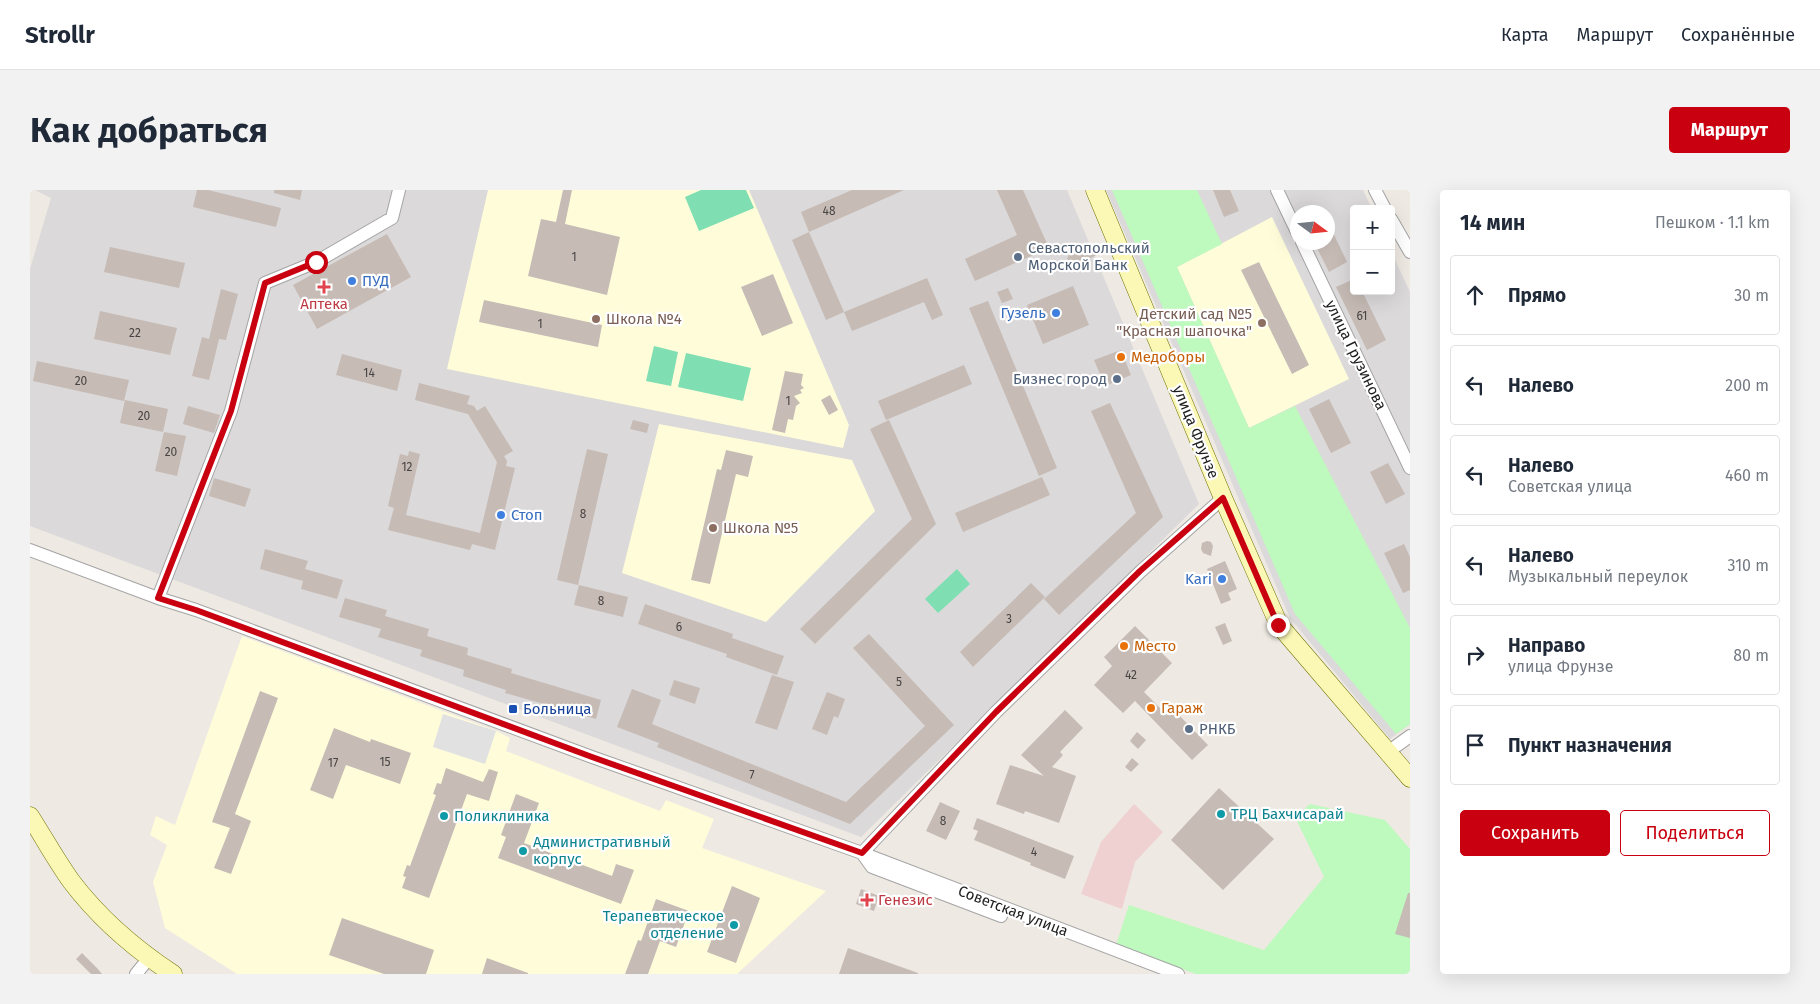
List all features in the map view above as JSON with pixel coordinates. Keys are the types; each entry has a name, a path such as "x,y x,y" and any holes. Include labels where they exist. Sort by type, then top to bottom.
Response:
{"main road":[{"name":"улица Фрунзе","path":"1095,190 1278,625 1410,778"},
{"path":"30,816 72,882 113,928 149,958 173,974"}],"street":[{"path":"158,598 231,411 265,283 316,262 392,218 399,190"},
{"path":"1276,190 1290,218"},
{"path":"1374,190 1383,205"},
{"path":"1395,226 1410,252"},
{"name":"улица Грузинова","path":"1306,250 1410,468"},
{"path":"1155,974 872,867 862,853 996,712 1140,571 1223,498"},
{"name":"Советская улица","path":"30,550 601,760 862,853 1178,974"},
{"path":"1388,752 1410,736"},
{"path":"136,974 149,958"}],"shaded area":[{"path":"35,190 1067,190 1199,504 861,837 30,526 30,269 51,198"},
{"name":"Школа №4","path":"488,190 749,190 849,425 843,448 447,369"},
{"path":"1106,190 1363,190 1370,205 1350,205 1350,295 1395,295 1395,260 1410,292 1410,724 1390,739 1290,618"},
{"name":"Детский сад №5 \"Красная шапочка\"","path":"1272,217 1349,379 1249,428 1177,267"},
{"path":"659,424 852,460 875,511 766,622 622,573"},
{"path":"242,636 496,731 510,738 506,751 660,811 666,800 714,819 702,848 826,891 737,974 237,974 165,928 153,882 167,845 150,835 156,816 175,825"},
{"path":"443,714 496,731 485,764 433,747"},
{"path":"1134,804 1163,832 1135,862 1122,909 1081,894 1101,842"}],"green space":[{"path":"701,190 746,190 754,208 699,231 685,197"},
{"path":"1112,190 1197,190 1222,244 1177,267 1249,428 1295,406 1410,628 1410,724 1396,734 1295,614"},
{"path":"654,346 678,352 671,386 646,381"},
{"path":"686,353 751,368 743,401 678,387"},
{"path":"957,569 970,584 938,613 925,599"},
{"path":"1310,804 1385,820 1410,849 1410,974 1196,974 1116,945 1129,905 1264,950 1324,877 1295,817"}],"building":[{"path":"197,190 208,190 281,208 276,227 193,207"},
{"path":"274,190 302,190 300,200 274,193"},
{"path":"563,190 572,190 565,224 620,237 607,295 528,276 541,219 556,222"},
{"path":"852,190 904,190 809,232 801,212"},
{"path":"997,190 1023,190 1049,248 975,281 965,259 1017,235"},
{"path":"1213,190 1230,190 1239,211 1224,217"},
{"path":"809,232 844,312 826,320 792,240"},
{"name":"ПУД","path":"387,234 411,277 317,329 293,285"},
{"path":"1335,237 1347,262 1329,272 1318,250 1335,250"},
{"path":"1095,244 1099,254 1075,265 1069,263 1067,259 1070,253"},
{"path":"110,247 185,263 179,288 104,272"},
{"name":"Детский сад №5 \"Красная шапочка\"","path":"1259,262 1309,365 1292,374 1241,270"},
{"path":"773,274 793,323 762,336 741,287"},
{"path":"927,278 943,315 932,320 924,302 852,331 844,312"},
{"path":"1350,281 1350,295 1364,295 1386,340 1367,350 1336,287"},
{"path":"1073,286 1089,325 1043,344 1027,305"},
{"path":"1008,288 1013,299 1002,303 997,292"},
{"path":"221,289 238,294 226,340 219,339 209,380 192,376 202,337 209,339"},
{"path":"484,300 602,325 598,347 479,322"},
{"path":"988,301 1057,468 1039,476 969,308"},
{"path":"100,311 177,328 170,355 94,339"},
{"path":"1121,350 1131,375 1105,386 1094,360"},
{"path":"342,354 402,370 397,391 336,375"},
{"path":"37,361 129,380 124,401 33,381"},
{"path":"964,365 972,384 886,420 878,401"},
{"path":"785,371 803,374 801,385 804,388 800,390 802,393 794,396 800,403 796,406 793,420 788,419 785,433 772,430"},
{"path":"419,383 470,396 467,404 474,406 477,411 485,406 513,451 504,456 507,461 506,466 515,468 495,550 472,544 470,550 388,530 394,508 388,506 400,454 408,456 409,451 420,454 406,515 480,533 497,462 468,414 415,400"},
{"path":"830,395 838,410 829,415 821,400"},
{"path":"1329,399 1351,443 1331,453 1309,409"},
{"path":"125,400 168,409 163,432 120,423"},
{"path":"1110,403 1163,517 1059,615 1044,599 1136,513 1091,411"},
{"path":"188,406 220,415 214,433 183,424"},
{"path":"633,420 649,424 647,433 630,429"},
{"path":"889,420 936,524 815,644 800,629 912,519 870,429"},
{"path":"164,432 186,436 177,476 155,471"},
{"path":"587,449 608,454 578,585 557,580"},
{"name":"Школа №5","path":"726,450 753,456 748,477 736,474 710,584 691,580 717,469 721,470"},
{"path":"1388,463 1405,494 1386,504 1370,472"},
{"path":"1042,477 1050,495 963,532 955,513"},
{"path":"214,478 251,489 245,507 209,496"},
{"path":"1211,542 1213,546 1211,556 1203,553 1201,549 1202,543"},
{"path":"1404,544 1410,557 1410,590 1403,593 1384,553"},
{"path":"265,549 308,561 305,569 343,580 337,599 301,589 303,581 260,569"},
{"name":"Kari","path":"1225,561 1237,589 1228,593 1231,600 1221,604 1207,569"},
{"path":"1031,583 1045,597 973,667 960,652"},
{"path":"579,585 628,597 623,617 574,605"},
{"path":"345,598 387,610 385,616 429,629 427,636 468,648 467,655 512,669 511,673 601,700 596,719 505,693 506,690 463,676 464,670 420,656 422,650 378,637 381,629 339,617"},
{"path":"645,604 733,634 732,638 784,656 777,675 726,657 727,654 638,624"},
{"path":"1225,623 1232,641 1223,645 1215,627"},
{"path":"1135,626 1172,663 1144,692 1167,715 1173,709 1208,745 1192,760 1135,701 1123,713 1094,685 1112,666 1104,657"},
{"path":"869,634 954,725 850,824 657,747 659,743 617,727 632,689 661,700 652,724 846,802 925,726 853,648"},
{"path":"772,675 794,682 777,730 755,723"},
{"path":"674,680 700,688 695,704 669,695"},
{"path":"260,691 278,698 235,814 251,821 231,874 214,868 230,828 212,822"},
{"path":"827,692 845,699 838,718 834,716 827,735 812,729"},
{"path":"1065,710 1083,728 1060,752 1063,755 1052,767 1076,776 1059,823 1025,811 1024,814 996,804 1010,765 1044,776 1021,755"},
{"path":"334,728 370,742 371,739 411,753 400,784 346,765 333,799 310,790"},
{"path":"1137,732 1146,740 1138,749 1130,741"},
{"path":"1132,758 1139,764 1131,772 1125,767"},
{"name":"Поликлиника","path":"446,768 483,782 489,769 498,772 489,801 467,794 429,898 402,888 406,877 403,876 407,865 410,866 436,795 433,794 437,783 441,784"},
{"name":"ТРЦ Бахчисарай","path":"1219,788 1274,839 1223,890 1171,840"},
{"name":"Административный корпус","path":"516,794 539,803 524,843 612,876 616,864 634,870 621,904 498,858 506,837 501,835"},
{"path":"940,802 960,811 946,840 926,831"},
{"path":"977,818 1074,856 1065,879 974,840 978,831 973,829"},
{"name":"Терапевтическое отделение","path":"732,886 760,898 736,963 707,952"},
{"name":"Генезис","path":"861,889 879,896 874,911 856,904"},
{"path":"1408,893 1410,893 1410,938 1395,934"},
{"path":"656,899 689,911 676,947 660,941 648,974 625,974 638,940 641,941"},
{"path":"342,918 434,950 426,974 384,974 329,955"},
{"path":"848,948 918,973 918,974 839,974"},
{"path":"82,953 102,974 91,974 76,959"},
{"path":"487,958 528,973 528,974 482,974"}],"place":[{"name":"Севастопольский Морской Банк","path":"1018,257"},
{"name":"ПУД","path":"352,281"},
{"name":"Аптека","path":"324,287"},
{"name":"Гузель","path":"1056,313"},
{"name":"Школа №4","path":"596,319"},
{"name":"Детский сад №5 \"Красная шапочка\"","path":"1262,323"},
{"name":"Медоборы","path":"1121,357"},
{"name":"Бизнес город","path":"1117,379"},
{"name":"Стоп","path":"501,515"},
{"name":"Школа №5","path":"713,528"},
{"name":"Kari","path":"1222,579"},
{"name":"Место","path":"1124,646"},
{"name":"Гараж","path":"1151,708"},
{"name":"Больница","path":"513,709"},
{"name":"РНКБ","path":"1189,729"},
{"name":"ТРЦ Бахчисарай","path":"1221,814"},
{"name":"Поликлиника","path":"444,816"},
{"name":"Административный корпус","path":"523,851"},
{"name":"Генезис","path":"867,900"},
{"name":"Терапевтическое отделение","path":"734,925"}],"route":[{"path":"316,262 265,283 231,411 158,598 196,610 592,757 849,850 862,853 996,712 1140,571 1223,498 1278,625"}]}
